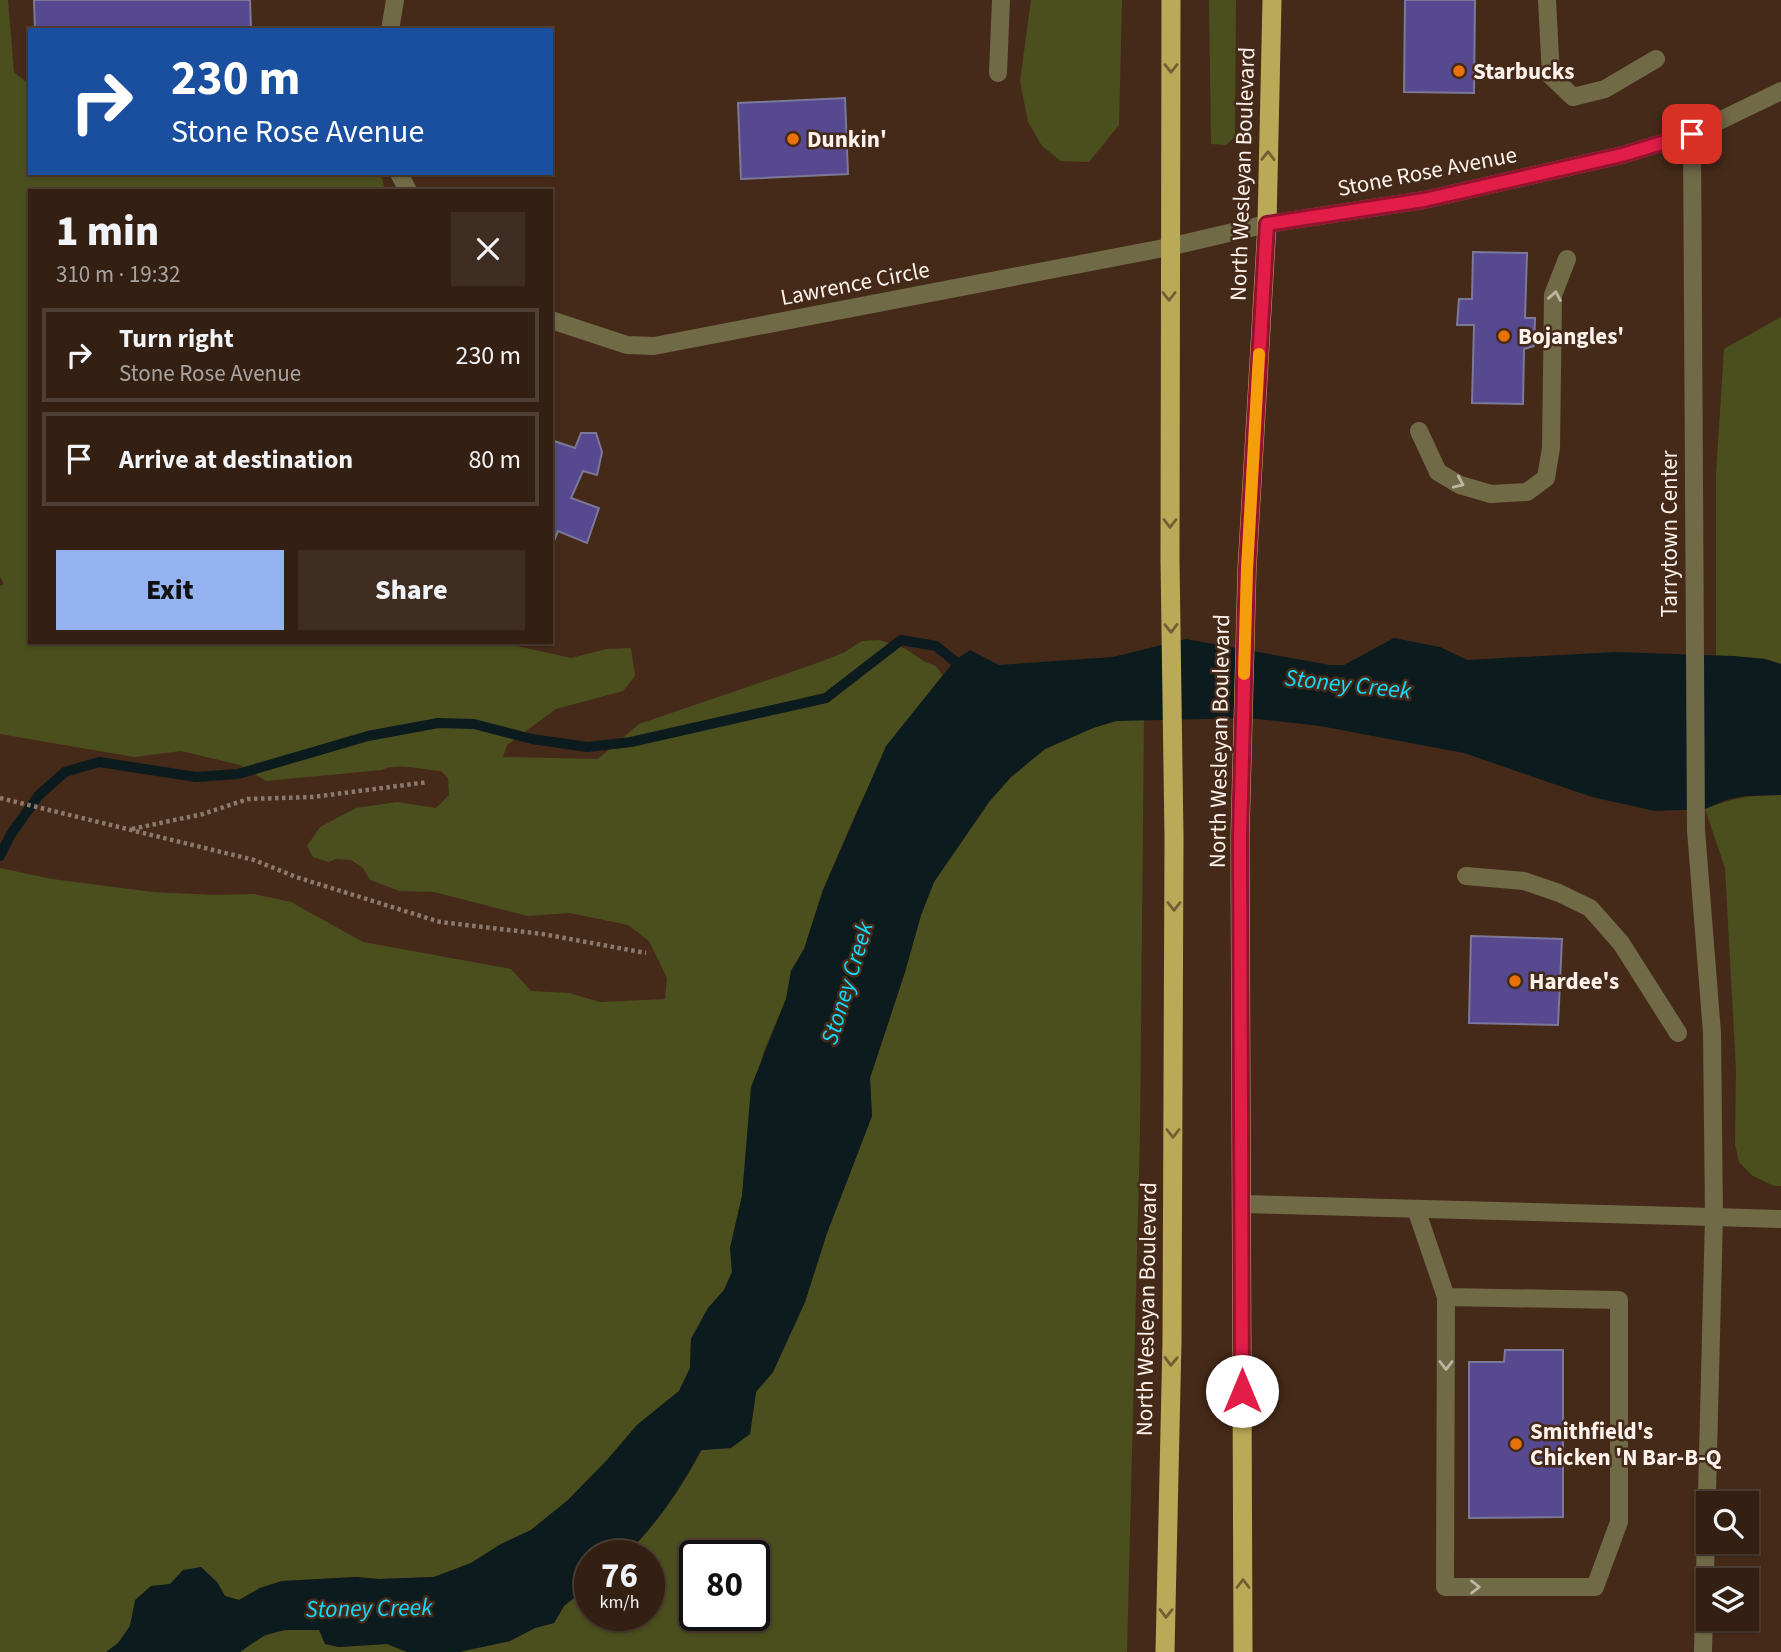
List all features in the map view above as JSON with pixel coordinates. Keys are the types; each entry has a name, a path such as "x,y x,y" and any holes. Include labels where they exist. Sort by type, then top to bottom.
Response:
{"highway":[{"name":"North Wesleyan Boulevard","path":"1165,1652 1172,1327 1174,837 1170,560 1171,0"},
{"name":"North Wesleyan Boulevard","path":"1243,1652 1240,836 1247,569 1267,224 1272,0"}],"street":[{"path":"390,28 395,0"},
{"path":"998,73 1000,0"},
{"path":"1547,0 1551,76 1573,97 1605,89 1656,59"},
{"path":"1692,134 1781,91"},
{"name":"Stone Rose Avenue","path":"1169,247 1267,224 1424,200 1622,155 1692,134"},
{"name":"Tarrytown Center","path":"1692,134 1696,830 1712,1033 1714,1217 1703,1652"},
{"name":"Lawrence Circle","path":"553,321 627,345 654,346 1169,247"},
{"path":"1419,431 1438,472 1460,485 1491,494 1527,492 1546,478 1551,448 1553,295 1567,259"},
{"path":"1466,876 1524,881 1559,893 1590,908 1621,943 1678,1033"},
{"path":"1242,1204 1781,1219"},
{"path":"1416,1209 1446,1297 1445,1587 1595,1587 1619,1522 1619,1300 1446,1297"}],"path":[{"path":"131,829 203,814 248,799 313,797 428,782"},
{"path":"0,798 254,860 296,877 440,922 543,934 646,953"}],"green space":[{"path":"0,0 8,0 14,72 28,83 28,175 381,175 385,189 28,189 28,644 508,644 571,658 607,649 631,648 635,676 623,691 556,709 507,745 503,757 598,759 639,724 809,666 843,653 862,641 879,640 906,649 936,666 943,676 899,731 859,806 823,890 804,949 791,971 786,999 763,1053 749,1127 742,1196 730,1248 732,1272 724,1290 708,1308 691,1339 690,1368 679,1391 637,1425 568,1500 531,1530 501,1544 471,1563 434,1577 282,1581 260,1588 239,1600 225,1596 217,1582 151,1586 136,1600 130,1626 118,1643 106,1652 0,1652 0,868 52,879 153,892 254,894 291,902 363,942 511,969 531,991 569,993 600,1002 665,999 667,978 649,941 628,925 570,913 528,916 434,892 400,891 370,880 363,868 351,860 336,859 329,862 313,857 307,846 320,827 356,808 397,802 436,808 449,795 448,778 441,771 396,767 266,781 240,765 181,751 134,757 0,734 0,586 4,584 0,577"},
{"path":"1031,0 1122,0 1119,125 1089,162 1061,161 1042,146 1028,122 1020,81"},
{"path":"1209,0 1236,0 1235,137 1226,145 1211,144"},
{"path":"1781,317 1781,664 1765,659 1716,656 1716,474 1724,349"},
{"path":"1144,718 1140,1133 1127,1652 459,1652 510,1641 535,1628 554,1623 564,1606 574,1598 574,1631 665,1631 665,1540 639,1540 667,1506 702,1450 731,1448 750,1433 756,1392 773,1372 805,1302 827,1233 872,1116 870,1078 921,915 934,882 989,802 1011,777 1045,749 1116,721"},
{"path":"1781,795 1781,1186 1774,1186 1753,1176 1739,1162 1735,1144 1736,1070 1725,868 1705,809 1742,798"},
{"path":"300,1629 319,1630 338,1647 387,1644 407,1652 240,1652 267,1635"}],"water":[{"name":"Stoney Creek","path":"1394,638 1440,647 1467,660 1615,652 1765,659 1781,664 1781,795 1745,796 1705,809 1655,811 1592,797 1464,753 1320,726 1249,718 1116,721 1045,749 1011,777 989,802 934,882 921,915 870,1078 872,1116 827,1233 805,1302 773,1372 756,1392 750,1434 731,1448 701,1450 667,1506 639,1540 574,1540 574,1598 564,1606 554,1623 535,1628 510,1641 459,1652 407,1652 387,1644 338,1647 325,1644 319,1630 285,1630 265,1635 240,1652 106,1652 118,1643 130,1626 135,1600 151,1586 170,1584 183,1570 201,1567 217,1582 225,1596 239,1600 260,1588 282,1581 434,1577 471,1563 501,1544 531,1530 568,1500 637,1425 679,1391 690,1368 691,1339 708,1308 724,1290 732,1272 730,1248 742,1196 751,1087 786,999 791,971 804,949 823,890 886,746 955,660 970,650 999,665 1113,657 1186,639 1330,665 1344,665"}],"building":[{"path":"34,0 250,0 251,28 35,28"},
{"path":"1405,0 1475,0 1474,93 1404,92"},
{"name":"Dunkin'","path":"845,98 848,174 741,179 738,103"},
{"name":"Bojangles'","path":"1473,252 1527,253 1525,318 1535,318 1534,346 1524,349 1523,404 1472,403 1474,325 1457,325 1459,299 1472,299"},
{"path":"581,433 596,433 602,452 597,475 583,471 571,498 599,508 587,543 558,531 553,543 553,441 575,448"},
{"name":"Hardee's","path":"1471,936 1562,939 1558,1025 1469,1023"},
{"name":"Smithfield's Chicken 'N Bar-B-Q","path":"1505,1350 1563,1350 1563,1517 1469,1518 1469,1362 1504,1362"}],"waterway":[{"path":"0,856 11,834 39,795 65,772 99,762 196,777 238,774 368,736 438,723 474,724 532,739 587,747 631,742 826,698 901,640 936,646 963,668"}],"slow traffic":[{"path":"1244,674 1259,354"}],"place":[{"name":"Starbucks","path":"1459,71"},
{"name":"Dunkin'","path":"793,139"},
{"name":"Bojangles'","path":"1504,336"},
{"name":"Hardee's","path":"1515,981"},
{"name":"Smithfield's Chicken 'N Bar-B-Q","path":"1516,1444"}],"route":[{"path":"1242,1391 1240,836 1247,569 1267,224 1424,200 1477,189 1622,155 1692,134"}]}
